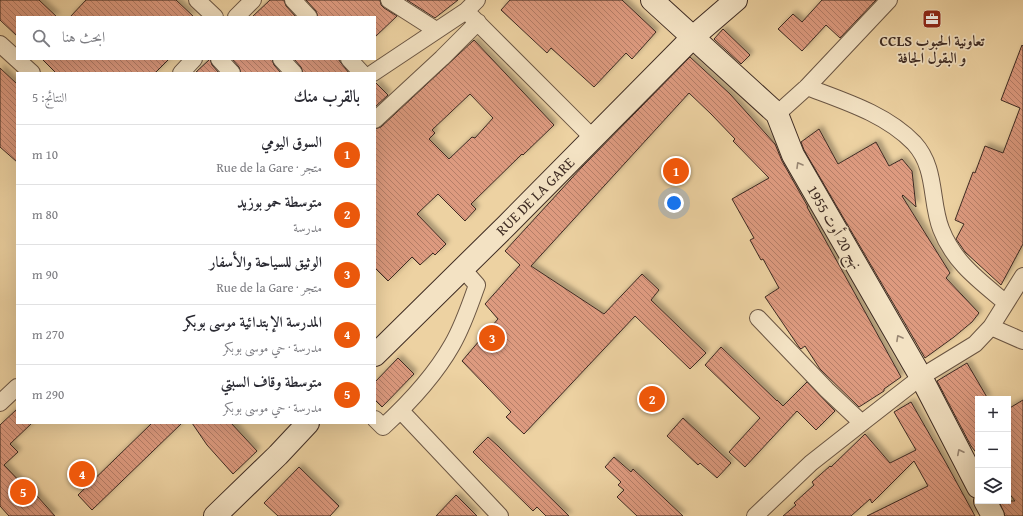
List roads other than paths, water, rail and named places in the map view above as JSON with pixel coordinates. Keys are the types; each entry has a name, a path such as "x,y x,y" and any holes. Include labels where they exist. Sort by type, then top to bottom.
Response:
{"street":[{"path":"197,0 214,16"},
{"path":"238,16 253,0"},
{"path":"293,0 308,16"},
{"path":"389,0 436,30"},
{"name":"نهج 20 أوت 1955","path":"652,0 777,114 793,155 921,377 975,481"},
{"name":"RUE DE LA GARE","path":"376,354 512,220 693,37 736,0"},
{"path":"777,114 807,87 888,0"},
{"path":"374,72 472,6 478,22 593,138"},
{"path":"376,119 442,58 478,22"},
{"path":"0,44 16,58"},
{"path":"18,60 31,72"},
{"path":"182,72 193,60"},
{"path":"220,60 231,72"},
{"path":"282,60 293,72"},
{"path":"350,60 361,72"},
{"path":"807,87 858,107 878,117 897,129 914,144 925,160 933,186 940,227 948,247 963,266 1006,304"},
{"path":"376,421 383,427 400,411 440,364 452,344 463,322 477,285 462,268"},
{"path":"755,516 811,463 862,423 921,377 975,344 991,327 1023,276"},
{"path":"758,318 827,390 862,423"},
{"path":"991,327 1023,341"},
{"path":"0,403 16,388"},
{"path":"400,411 500,516"},
{"path":"215,516 278,456 307,424"},
{"path":"987,504 993,516"}],"place":[{"name":"CCLS تعاونية الحبوب و البقول الجافة","path":"932,19"},
{"name":"السوق اليومي","path":"676,171"},
{"name":"الوثيق للسياحة والأسفار","path":"492,338"},
{"name":"متوسطة حمو بوزيد","path":"652,399"},
{"name":"المدرسة الإبتدائية موسى بوبكر","path":"82,474"},
{"name":"متوسطة وقاف السبتي","path":"23,492"}]}
